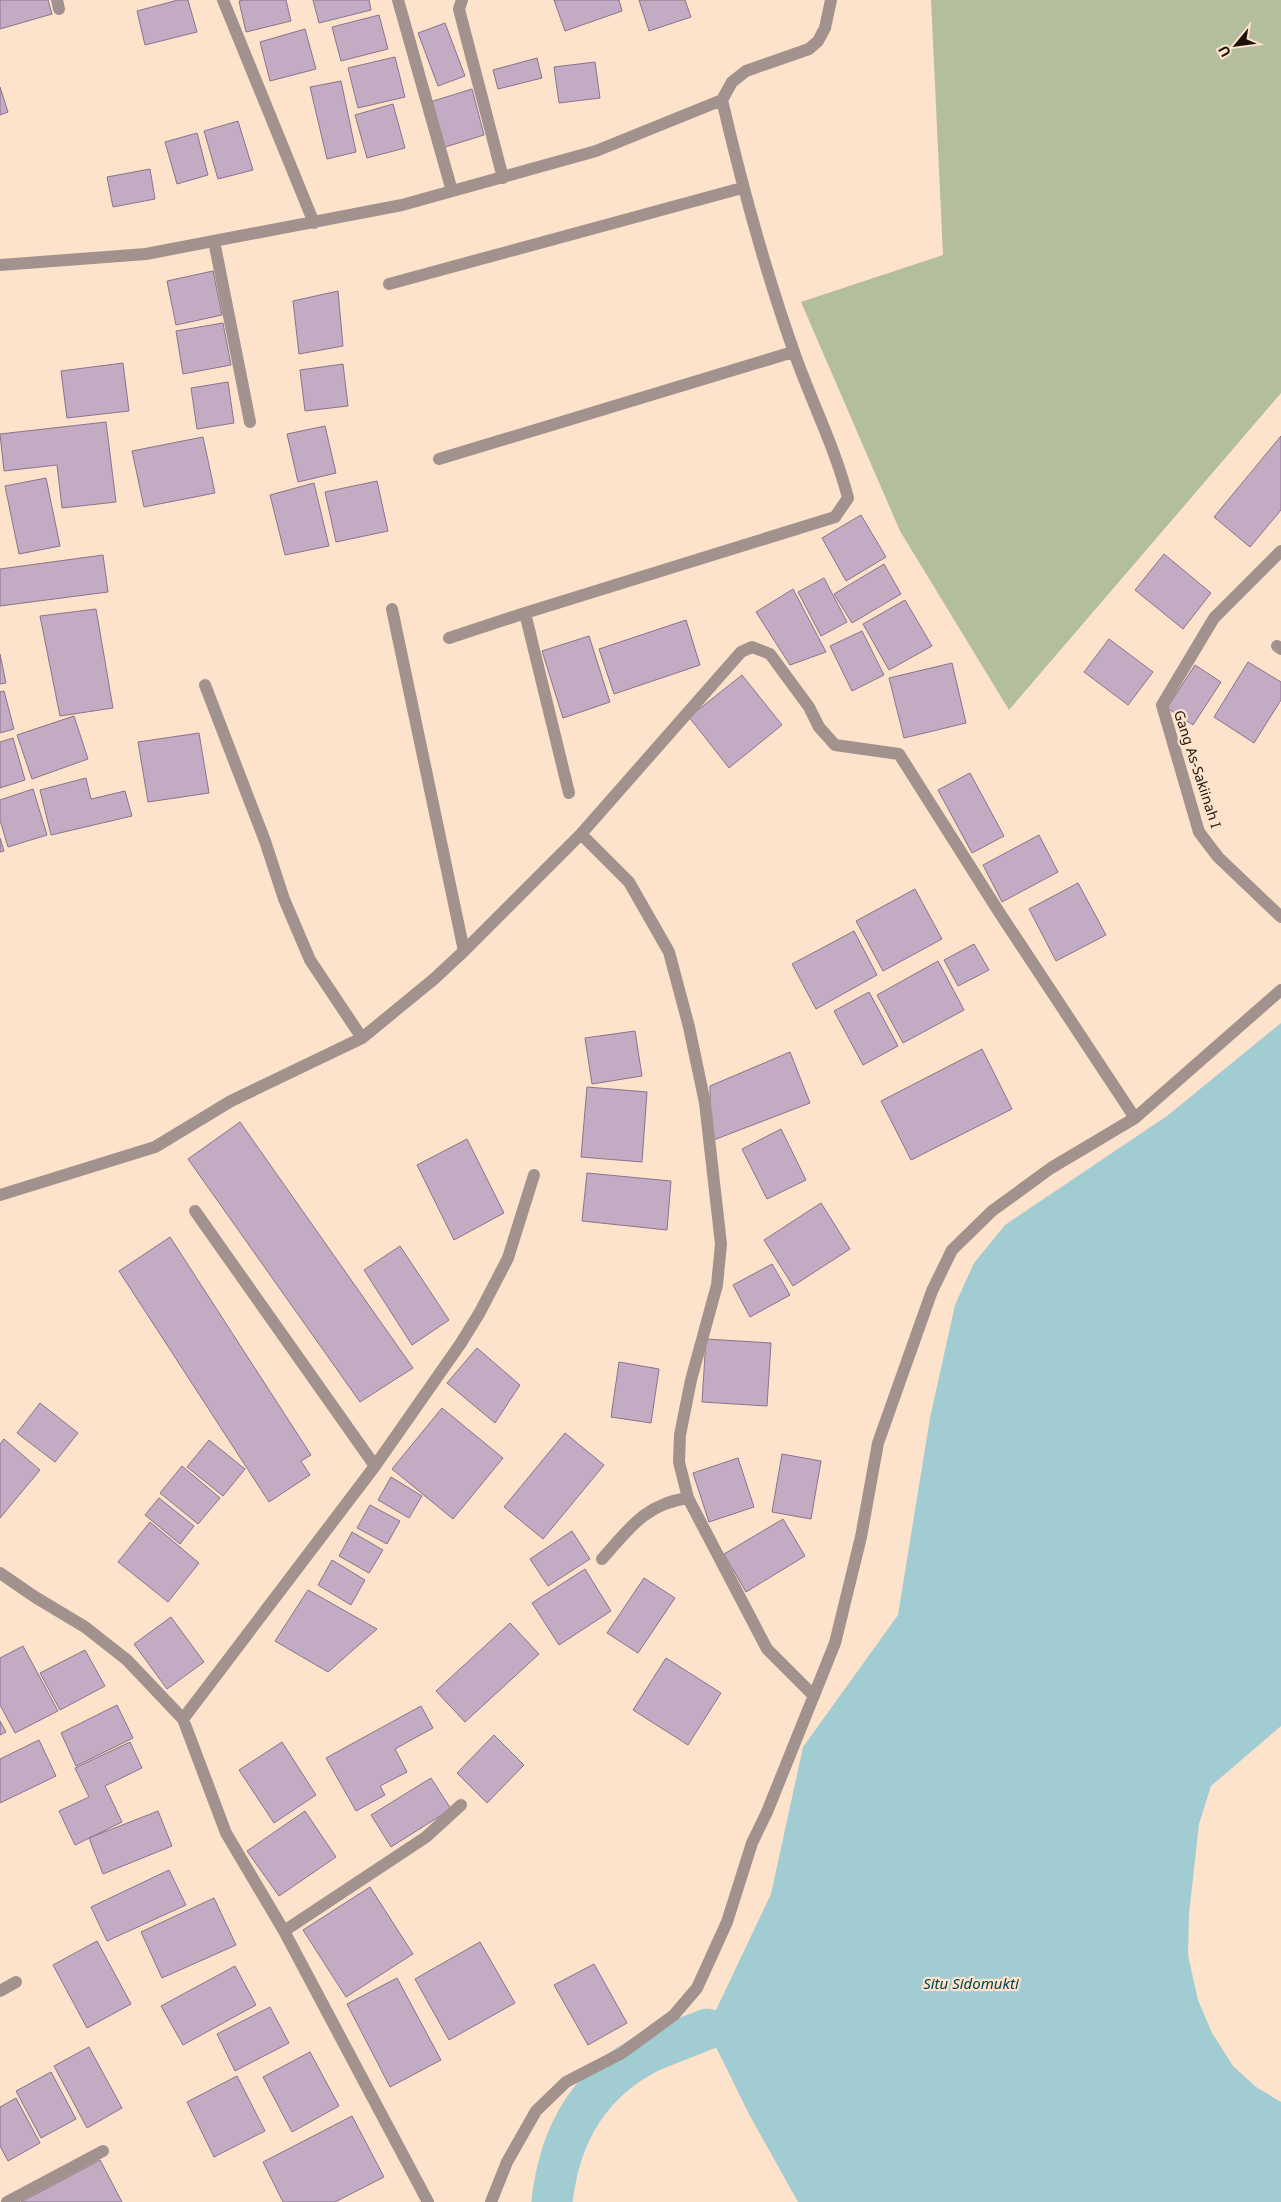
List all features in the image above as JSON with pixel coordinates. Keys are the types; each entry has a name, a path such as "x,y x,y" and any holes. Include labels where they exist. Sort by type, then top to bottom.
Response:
{"street":[{"path":"223,0 314,223"},
{"path":"398,0 452,191"},
{"path":"462,0 459,9 461,18 503,178"},
{"path":"0,265 146,254 314,223 402,205 596,151 722,100 732,82 746,71 809,48 818,41 824,28 831,0"},
{"path":"450,638 835,517 848,498 839,464 813,405 794,352 742,188 722,100"},
{"path":"389,284 742,188"},
{"path":"214,241 250,422"},
{"path":"440,459 794,352"},
{"name":"Gang As-Sakiinah I","path":"1281,551 1214,618 1162,705 1199,832 1218,857 1281,916"},
{"path":"392,609 464,951"},
{"path":"525,613 569,793"},
{"path":"0,1195 155,1147 231,1100 362,1038 434,979 464,951 581,834 741,652 752,648 770,654 809,707 819,726 835,744 899,754 999,912 1136,1118"},
{"path":"204,685 265,841 284,899 310,960 362,1038"},
{"path":"581,834 629,882 669,952 689,1028 705,1104 721,1244 717,1285 691,1380 680,1436 679,1462 688,1498 767,1649 814,1696"},
{"path":"491,2202 507,2162 536,2111 566,2082 622,2053 674,2015 697,1988 727,1922 752,1843 767,1812 835,1643 861,1537 878,1443 932,1291 952,1250 992,1211 1051,1168 1136,1118 1281,990"},
{"path":"183,1719 375,1466 480,1312 508,1258 534,1176"},
{"path":"195,1211 375,1466"},
{"path":"602,1559 640,1516 659,1505 688,1498"},
{"path":"0,1573 85,1628 127,1660 183,1719 226,1833 284,1931 428,2202"},
{"path":"284,1931 426,1837 461,1805"},
{"path":"0,1991 16,1982"},
{"path":"8,2202 103,2151"}],"green space":[{"path":"931,0 1281,0 1281,393 1009,710 900,531 801,302 943,255"}],"water":[{"name":"Situ Sidomukti","path":"1281,1023 1281,1726 1211,1786 1199,1824 1189,1914 1188,1955 1198,2000 1212,2033 1233,2066 1256,2087 1281,2102 1281,2202 798,2202 750,2116 707,2029 771,1894 803,1747 898,1615 930,1418 955,1305 974,1263 1005,1225 1167,1116"}],"building":[{"path":"0,0 48,0 52,14 0,29"},
{"path":"178,0 188,0 197,32 145,45 137,11"},
{"path":"286,0 291,21 246,32 239,1"},
{"path":"313,0 369,0 371,10 319,23"},
{"path":"554,0 619,0 622,11 565,31"},
{"path":"639,0 685,0 691,17 649,31"},
{"path":"379,15 388,49 341,61 332,27"},
{"path":"445,23 465,76 438,86 418,33"},
{"path":"305,29 316,69 270,81 260,42"},
{"path":"395,57 405,97 358,108 348,68"},
{"path":"537,58 542,78 498,89 493,70"},
{"path":"595,62 600,98 559,103 554,67"},
{"path":"341,81 356,152 327,159 310,87"},
{"path":"0,87 8,112 0,115"},
{"path":"472,89 484,135 442,148 430,102"},
{"path":"393,104 405,148 367,158 355,115"},
{"path":"238,121 253,170 218,179 204,131"},
{"path":"197,133 208,175 177,184 165,142"},
{"path":"150,169 155,199 113,207 107,177"},
{"path":"213,271 222,315 176,325 167,281"},
{"path":"338,291 343,346 299,354 293,301"},
{"path":"223,323 231,365 183,374 176,331"},
{"path":"123,363 129,411 67,418 61,371"},
{"path":"343,364 348,406 305,411 300,370"},
{"path":"228,382 234,423 197,429 191,388"},
{"path":"106,422 116,502 62,508 57,465 4,471 0,434"},
{"path":"325,426 336,473 298,482 287,434"},
{"path":"1281,436 1281,510 1250,547 1214,517"},
{"path":"203,437 215,493 144,507 132,451"},
{"path":"46,478 60,546 19,554 5,486"},
{"path":"377,481 388,531 336,542 325,492"},
{"path":"314,483 329,546 285,555 270,495"},
{"path":"861,515 886,557 846,581 822,538"},
{"path":"1164,554 1211,593 1183,629 1135,590"},
{"path":"103,555 108,592 0,606 0,569"},
{"path":"884,564 901,594 852,623 834,594"},
{"path":"824,578 847,622 821,636 798,592"},
{"path":"793,589 826,652 790,665 756,612"},
{"path":"905,600 932,646 889,670 863,624"},
{"path":"96,609 113,708 60,716 40,616"},
{"path":"686,620 700,665 614,694 599,649"},
{"path":"862,631 884,675 852,691 830,646"},
{"path":"589,636 610,702 563,718 542,651"},
{"path":"1109,639 1153,672 1128,705 1084,672"},
{"path":"0,654 6,683 0,684"},
{"path":"1248,662 1281,682 1281,700 1254,743 1214,717"},
{"path":"952,663 966,723 904,738 889,678"},
{"path":"1195,665 1221,682 1193,725 1167,708"},
{"path":"742,675 782,725 729,768 689,717"},
{"path":"4,691 14,729 0,733 0,692"},
{"path":"74,716 88,759 32,779 17,735"},
{"path":"199,733 209,793 148,802 138,742"},
{"path":"13,738 25,780 0,788 0,742"},
{"path":"970,773 1004,836 972,853 938,790"},
{"path":"86,778 91,799 125,791 132,816 51,835 40,790"},
{"path":"33,789 47,835 8,847 0,820 0,800"},
{"path":"1039,835 1058,872 1002,902 983,865"},
{"path":"0,838 4,851 0,852"},
{"path":"1078,883 1106,935 1056,961 1029,909"},
{"path":"915,889 942,939 883,971 856,921"},
{"path":"854,931 877,975 816,1009 792,964"},
{"path":"974,944 989,970 958,986 944,960"},
{"path":"938,961 964,1010 903,1043 877,995"},
{"path":"869,992 898,1046 863,1065 834,1011"},
{"path":"635,1031 642,1076 592,1084 585,1038"},
{"path":"982,1049 1012,1109 911,1160 881,1101"},
{"path":"790,1052 810,1103 711,1141 710,1086"},
{"path":"587,1087 647,1092 642,1162 581,1157"},
{"path":"240,1122 413,1368 360,1402 188,1159"},
{"path":"781,1129 806,1180 767,1199 742,1149"},
{"path":"467,1139 504,1213 454,1240 417,1165"},
{"path":"587,1173 671,1181 667,1230 582,1221"},
{"path":"821,1203 850,1249 793,1286 764,1240"},
{"path":"170,1237 311,1455 301,1461 310,1475 269,1502 119,1271"},
{"path":"400,1246 449,1320 412,1345 364,1270"},
{"path":"772,1264 790,1295 750,1317 733,1285"},
{"path":"706,1339 771,1343 767,1406 702,1402"},
{"path":"477,1348 520,1385 495,1423 447,1383"},
{"path":"619,1362 659,1369 651,1423 611,1417"},
{"path":"40,1403 78,1433 55,1462 17,1433"},
{"path":"442,1408 503,1458 453,1519 392,1469"},
{"path":"565,1433 604,1465 543,1539 504,1507"},
{"path":"4,1439 40,1470 0,1518 0,1444"},
{"path":"209,1440 245,1469 223,1496 187,1467"},
{"path":"782,1454 821,1461 811,1519 772,1512"},
{"path":"738,1458 754,1507 709,1522 693,1473"},
{"path":"182,1466 220,1498 198,1524 160,1493"},
{"path":"391,1477 422,1496 409,1518 378,1500"},
{"path":"159,1498 194,1526 180,1544 145,1515"},
{"path":"370,1505 400,1521 387,1544 357,1528"},
{"path":"783,1519 805,1556 746,1592 724,1554"},
{"path":"150,1522 199,1563 168,1602 118,1562"},
{"path":"572,1531 590,1559 548,1586 530,1559"},
{"path":"352,1532 383,1550 369,1573 339,1556"},
{"path":"332,1560 365,1580 351,1605 318,1585"},
{"path":"585,1569 611,1611 559,1645 532,1603"},
{"path":"644,1578 675,1598 638,1653 607,1633"},
{"path":"308,1590 377,1629 328,1672 275,1641"},
{"path":"171,1617 204,1662 167,1689 134,1644"},
{"path":"510,1623 539,1654 465,1722 436,1691"},
{"path":"23,1646 58,1711 15,1733 0,1705 0,1658"},
{"path":"85,1650 105,1686 60,1710 40,1673"},
{"path":"666,1658 721,1693 688,1745 633,1710"},
{"path":"117,1705 133,1738 76,1766 61,1733"},
{"path":"421,1706 433,1728 395,1749 407,1772 380,1786 385,1795 356,1811 326,1758"},
{"path":"0,1721 6,1732 0,1735"},
{"path":"494,1735 524,1765 487,1803 457,1773"},
{"path":"39,1740 56,1776 0,1803 0,1759"},
{"path":"130,1742 142,1768 105,1786 122,1822 75,1845 59,1811 89,1797 75,1768"},
{"path":"282,1742 316,1795 274,1823 239,1770"},
{"path":"431,1778 451,1809 391,1847 371,1815"},
{"path":"158,1811 172,1846 103,1874 89,1838"},
{"path":"305,1811 336,1857 279,1896 247,1851"},
{"path":"169,1870 186,1905 107,1941 91,1907"},
{"path":"370,1887 413,1954 346,1997 303,1930"},
{"path":"214,1898 236,1945 162,1978 141,1932"},
{"path":"97,1941 131,2004 87,2028 53,1965"},
{"path":"480,1942 515,2003 449,2040 415,1979"},
{"path":"594,1964 627,2023 588,2045 554,1985"},
{"path":"235,1966 256,2005 183,2045 161,2006"},
{"path":"397,1978 441,2060 390,2087 347,2004"},
{"path":"270,2007 289,2043 235,2071 217,2034"},
{"path":"89,2047 122,2108 87,2128 54,2066"},
{"path":"310,2052 339,2106 292,2132 263,2077"},
{"path":"51,2072 76,2119 41,2138 16,2091"},
{"path":"237,2076 265,2131 214,2157 187,2102"},
{"path":"16,2098 40,2143 8,2161 0,2146 0,2107"},
{"path":"352,2116 384,2177 335,2202 283,2202 263,2162"},
{"path":"100,2160 122,2202 21,2202"}],"waterway":[{"path":"552,2202 562,2155 570,2134 580,2114 594,2096 610,2079 628,2065 650,2052 707,2029"}]}
